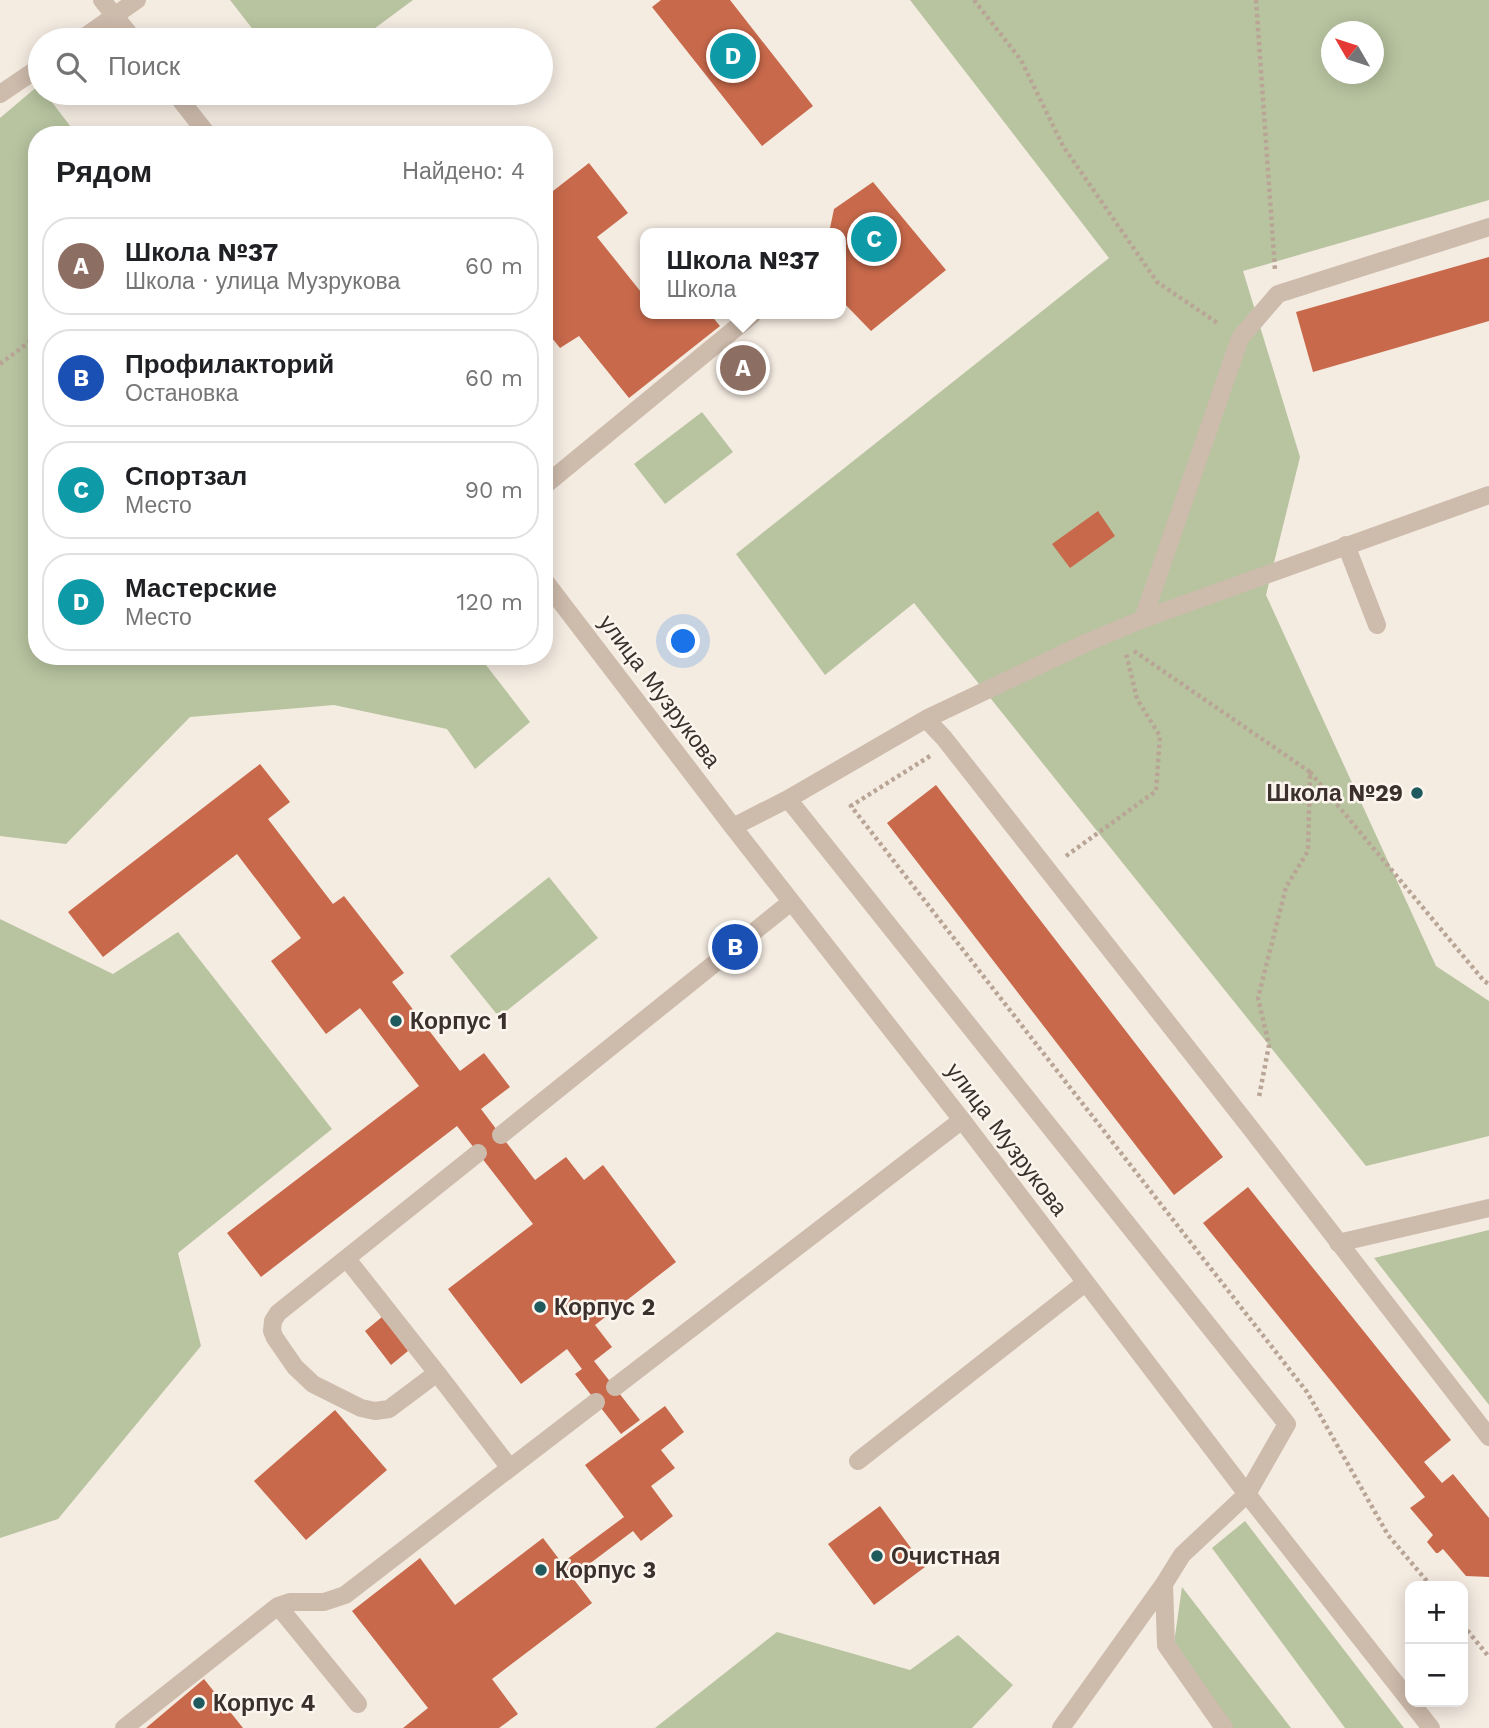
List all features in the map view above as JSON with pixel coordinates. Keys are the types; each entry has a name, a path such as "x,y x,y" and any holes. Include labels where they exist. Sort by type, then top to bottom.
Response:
{"street":[{"path":"102,0 124,28"},
{"path":"98,28 136,0"},
{"path":"0,94 28,75"},
{"path":"184,105 201,126"},
{"path":"1143,619 1240,338 1278,294 1489,228"},
{"path":"553,479 747,319"},
{"path":"733,827 788,799 926,719 1119,637 1143,619 1489,495"},
{"path":"1346,545 1377,625"},
{"name":"улица Музрукова","path":"553,592 962,1120 1247,1494 1431,1728"},
{"path":"926,719 1252,1130 1489,1437"},
{"path":"788,799 1287,1424 1247,1494 1182,1555 1060,1728"},
{"path":"501,1135 791,902"},
{"path":"615,1387 962,1120"},
{"path":"437,1373 388,1409 375,1411 360,1408 313,1384 295,1367 275,1338 272,1331 273,1321 278,1313 478,1153"},
{"path":"1338,1243 1489,1208"},
{"path":"347,1259 510,1468"},
{"path":"858,1461 1085,1283"},
{"path":"124,1728 278,1606 290,1602 324,1602 345,1595 596,1402"},
{"path":"1164,1584 1166,1645 1224,1728"},
{"path":"278,1606 358,1704"}],"path":[{"path":"974,0 1021,60 1063,146 1157,282 1240,338"},
{"path":"1256,0 1275,271"},
{"path":"0,364 28,343"},
{"path":"1119,637 1310,772 1489,984"},
{"path":"1047,870 1156,790 1160,736 1137,699 1119,637"},
{"path":"936,752 851,806 1307,1392 1388,1535 1427,1581"},
{"path":"1252,1130 1269,1045 1258,998 1286,887 1308,851 1310,772"},
{"path":"1468,1631 1489,1657"}],"green space":[{"path":"230,0 413,0 375,28 252,28"},
{"path":"910,0 1489,0 1489,200 1243,271 1300,457 1266,595 1436,966 1489,1001 1489,1136 1366,1166 914,603 825,675 736,554 1109,258"},
{"path":"28,94 28,105 54,105 70,126 28,126 28,665 486,665 530,722 475,769 447,729 334,705 190,717 66,844 0,836 0,118"},
{"path":"702,412 733,452 665,504 634,464"},
{"path":"549,877 598,938 499,1017 450,956"},
{"path":"0,919 113,974 178,932 332,1129 178,1253 201,1346 58,1519 0,1538"},
{"path":"1489,1230 1489,1405 1374,1258"},
{"path":"1245,1521 1404,1728 1345,1728 1212,1548"},
{"path":"1182,1587 1291,1728 1231,1728 1174,1643"},
{"path":"777,1632 910,1670 958,1635 1013,1685 972,1728 655,1728"}],"building":[{"path":"661,0 730,0 813,106 762,146 652,7"},
{"path":"589,163 628,213 597,237 640,291 640,319 714,319 720,326 629,398 579,336 560,348 553,339 553,191"},
{"path":"873,182 946,270 871,331 846,305 846,228 830,228 834,209"},
{"path":"1489,257 1489,321 1313,372 1296,312"},
{"path":"1098,511 1115,536 1070,568 1052,544"},
{"name":"Корпус 1","path":"260,764 290,802 268,819 333,904 344,896 404,973 392,982 460,1071 484,1053 510,1087 481,1109 535,1180 566,1157 584,1180 603,1165 676,1262 595,1325 612,1347 594,1361 640,1420 621,1434 575,1374 582,1369 567,1349 521,1384 448,1289 533,1224 457,1126 261,1277 227,1233 419,1086 360,1008 326,1034 271,961 301,938 237,854 103,957 68,912"},
{"path":"936,785 1223,1157 1174,1195 887,823"},
{"path":"1248,1187 1451,1440 1424,1462 1442,1483 1453,1474 1489,1518 1489,1577 1466,1576 1443,1549 1436,1553 1427,1542 1433,1535 1410,1508 1425,1497 1203,1223"},
{"path":"382,1317 408,1351 391,1365 365,1331"},
{"name":"Корпус 3","path":"665,1406 684,1432 661,1450 675,1468 651,1486 673,1516 641,1541 633,1531 572,1577 592,1603 492,1679 518,1714 499,1728 403,1728 428,1708 352,1611 420,1558 455,1605 543,1538 562,1563 624,1517 585,1465"},
{"path":"335,1410 387,1470 306,1540 254,1481"},
{"name":"Очистная","path":"880,1506 925,1567 874,1605 828,1544"},
{"name":"Корпус 4","path":"204,1679 243,1728 146,1728"}],"place":[{"name":"Мастерские","path":"733,56"},
{"name":"Спортзал","path":"874,239"},
{"name":"Школа №37","path":"743,368"},
{"name":"Школа №29","path":"1417,793"},
{"name":"Профилакторий","path":"735,947"},
{"name":"Корпус 1","path":"396,1021"},
{"name":"Корпус 2","path":"540,1307"},
{"name":"Очистная","path":"877,1556"},
{"name":"Корпус 3","path":"541,1570"},
{"name":"Корпус 4","path":"199,1703"}]}
